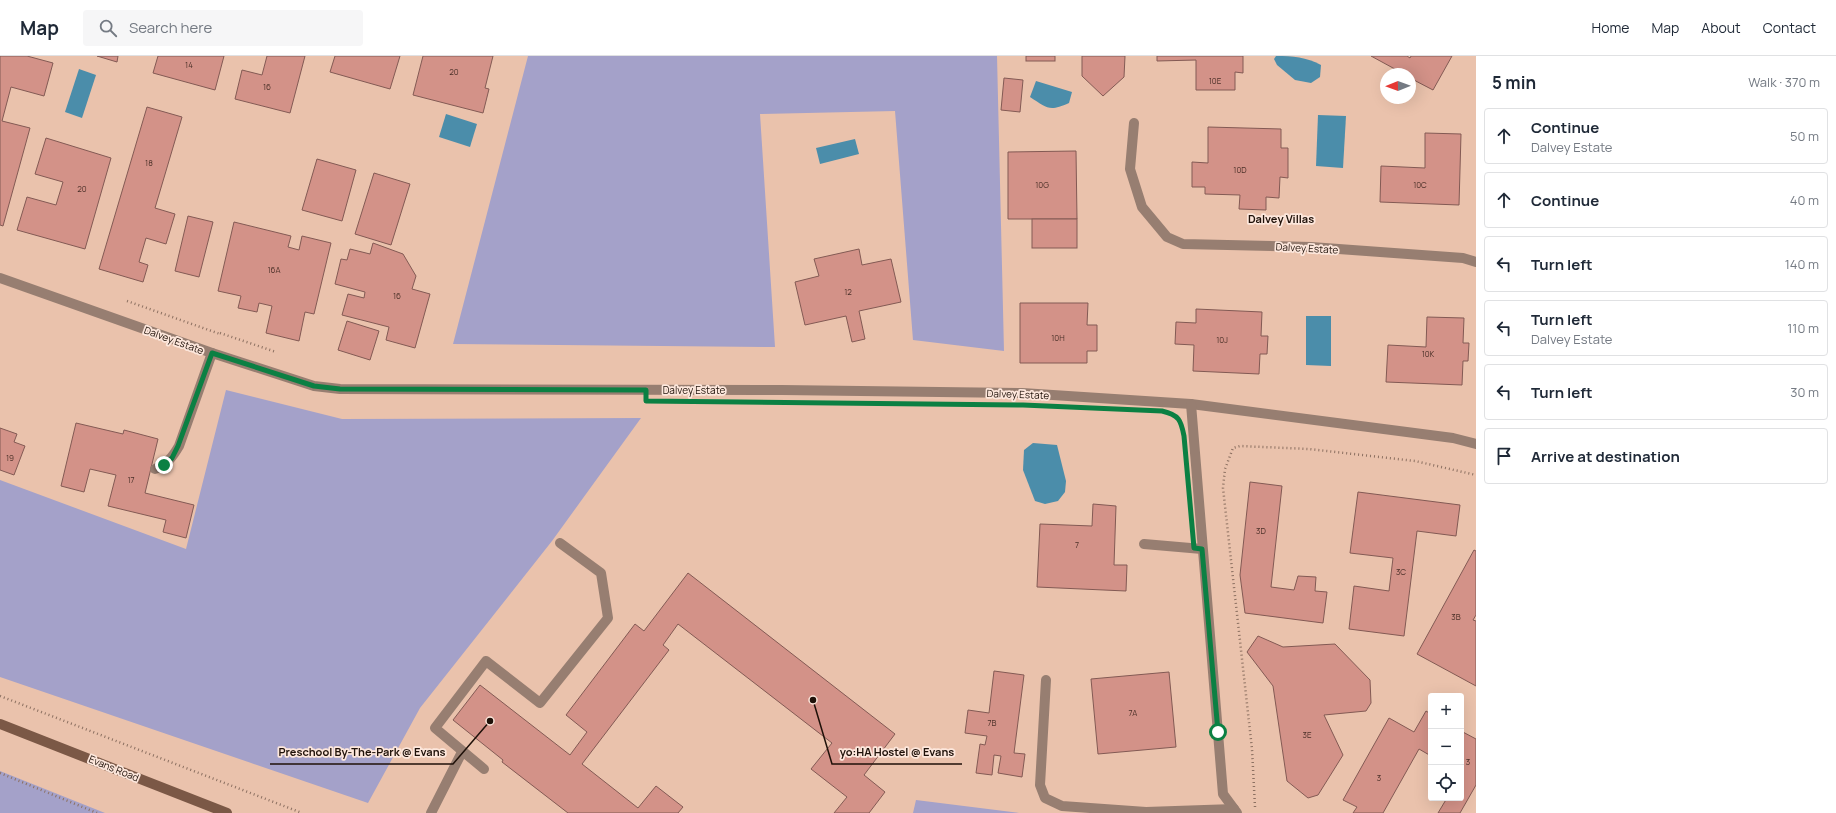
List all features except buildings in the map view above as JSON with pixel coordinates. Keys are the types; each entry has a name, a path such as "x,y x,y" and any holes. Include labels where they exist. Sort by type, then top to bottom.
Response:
{"street":[{"name":"Dalvey Estate","path":"1134,123 1130,169 1142,207 1167,237 1183,244 1311,248 1463,258 1476,262"},
{"name":"Dalvey Estate","path":"0,278 212,353 314,386 340,389 766,390 1006,393 1191,404 1453,438 1476,444"},
{"path":"155,469 164,465 172,458 178,446 212,353"},
{"path":"1191,404 1222,794 1235,811"},
{"path":"484,770 435,728 486,661 540,702 608,618 601,573 560,543"},
{"path":"1144,544 1202,549"},
{"path":"1046,680 1040,785 1045,798 1062,806 1146,812 1235,811"},
{"name":"Evans Road","path":"0,724 227,813"},
{"path":"431,813 462,752"}],"path":[{"path":"1256,813 1252,749 1223,488 1225,469 1233,448 1240,446 1309,449 1415,461 1476,475"},
{"path":"0,696 302,813"},
{"path":"0,772 97,813"}],"shaded area":[{"path":"528,56 997,56 1004,351 913,340 895,111 760,114 775,347 453,344"},
{"path":"226,390 342,419 641,418 552,541 420,708 368,803 0,677 0,480 186,549"},
{"path":"0,771 105,813 0,813"},
{"path":"916,800 1019,813 913,813"}],"water":[{"path":"1276,56 1288,56 1315,62 1321,65 1320,77 1311,83 1295,80 1277,65 1274,59"},
{"path":"79,69 96,75 82,118 65,112"},
{"path":"1036,81 1072,92 1069,103 1052,108 1048,108 1040,104 1030,97"},
{"path":"446,114 477,124 470,147 439,137"},
{"path":"1318,115 1346,116 1343,168 1316,166"},
{"path":"855,139 859,154 820,164 816,148"},
{"path":"1306,316 1331,316 1331,366 1306,365"},
{"path":"1033,443 1057,445 1066,481 1065,492 1058,501 1045,504 1035,501 1023,470 1024,450"}],"place":[{"name":"yo:HA Hostel @ Evans","path":"813,700"},
{"name":"Preschool By-The-Park @ Evans","path":"490,721"}],"district":[{"name":"Dalvey Villas","path":"1281,219"}],"route":[{"path":"164,465 172,458 178,446 212,353 314,386 340,389 646,390 646,401 1023,405 1145,410 1173,413 1181,422 1184,436 1194,548 1202,549 1218,732"}]}
